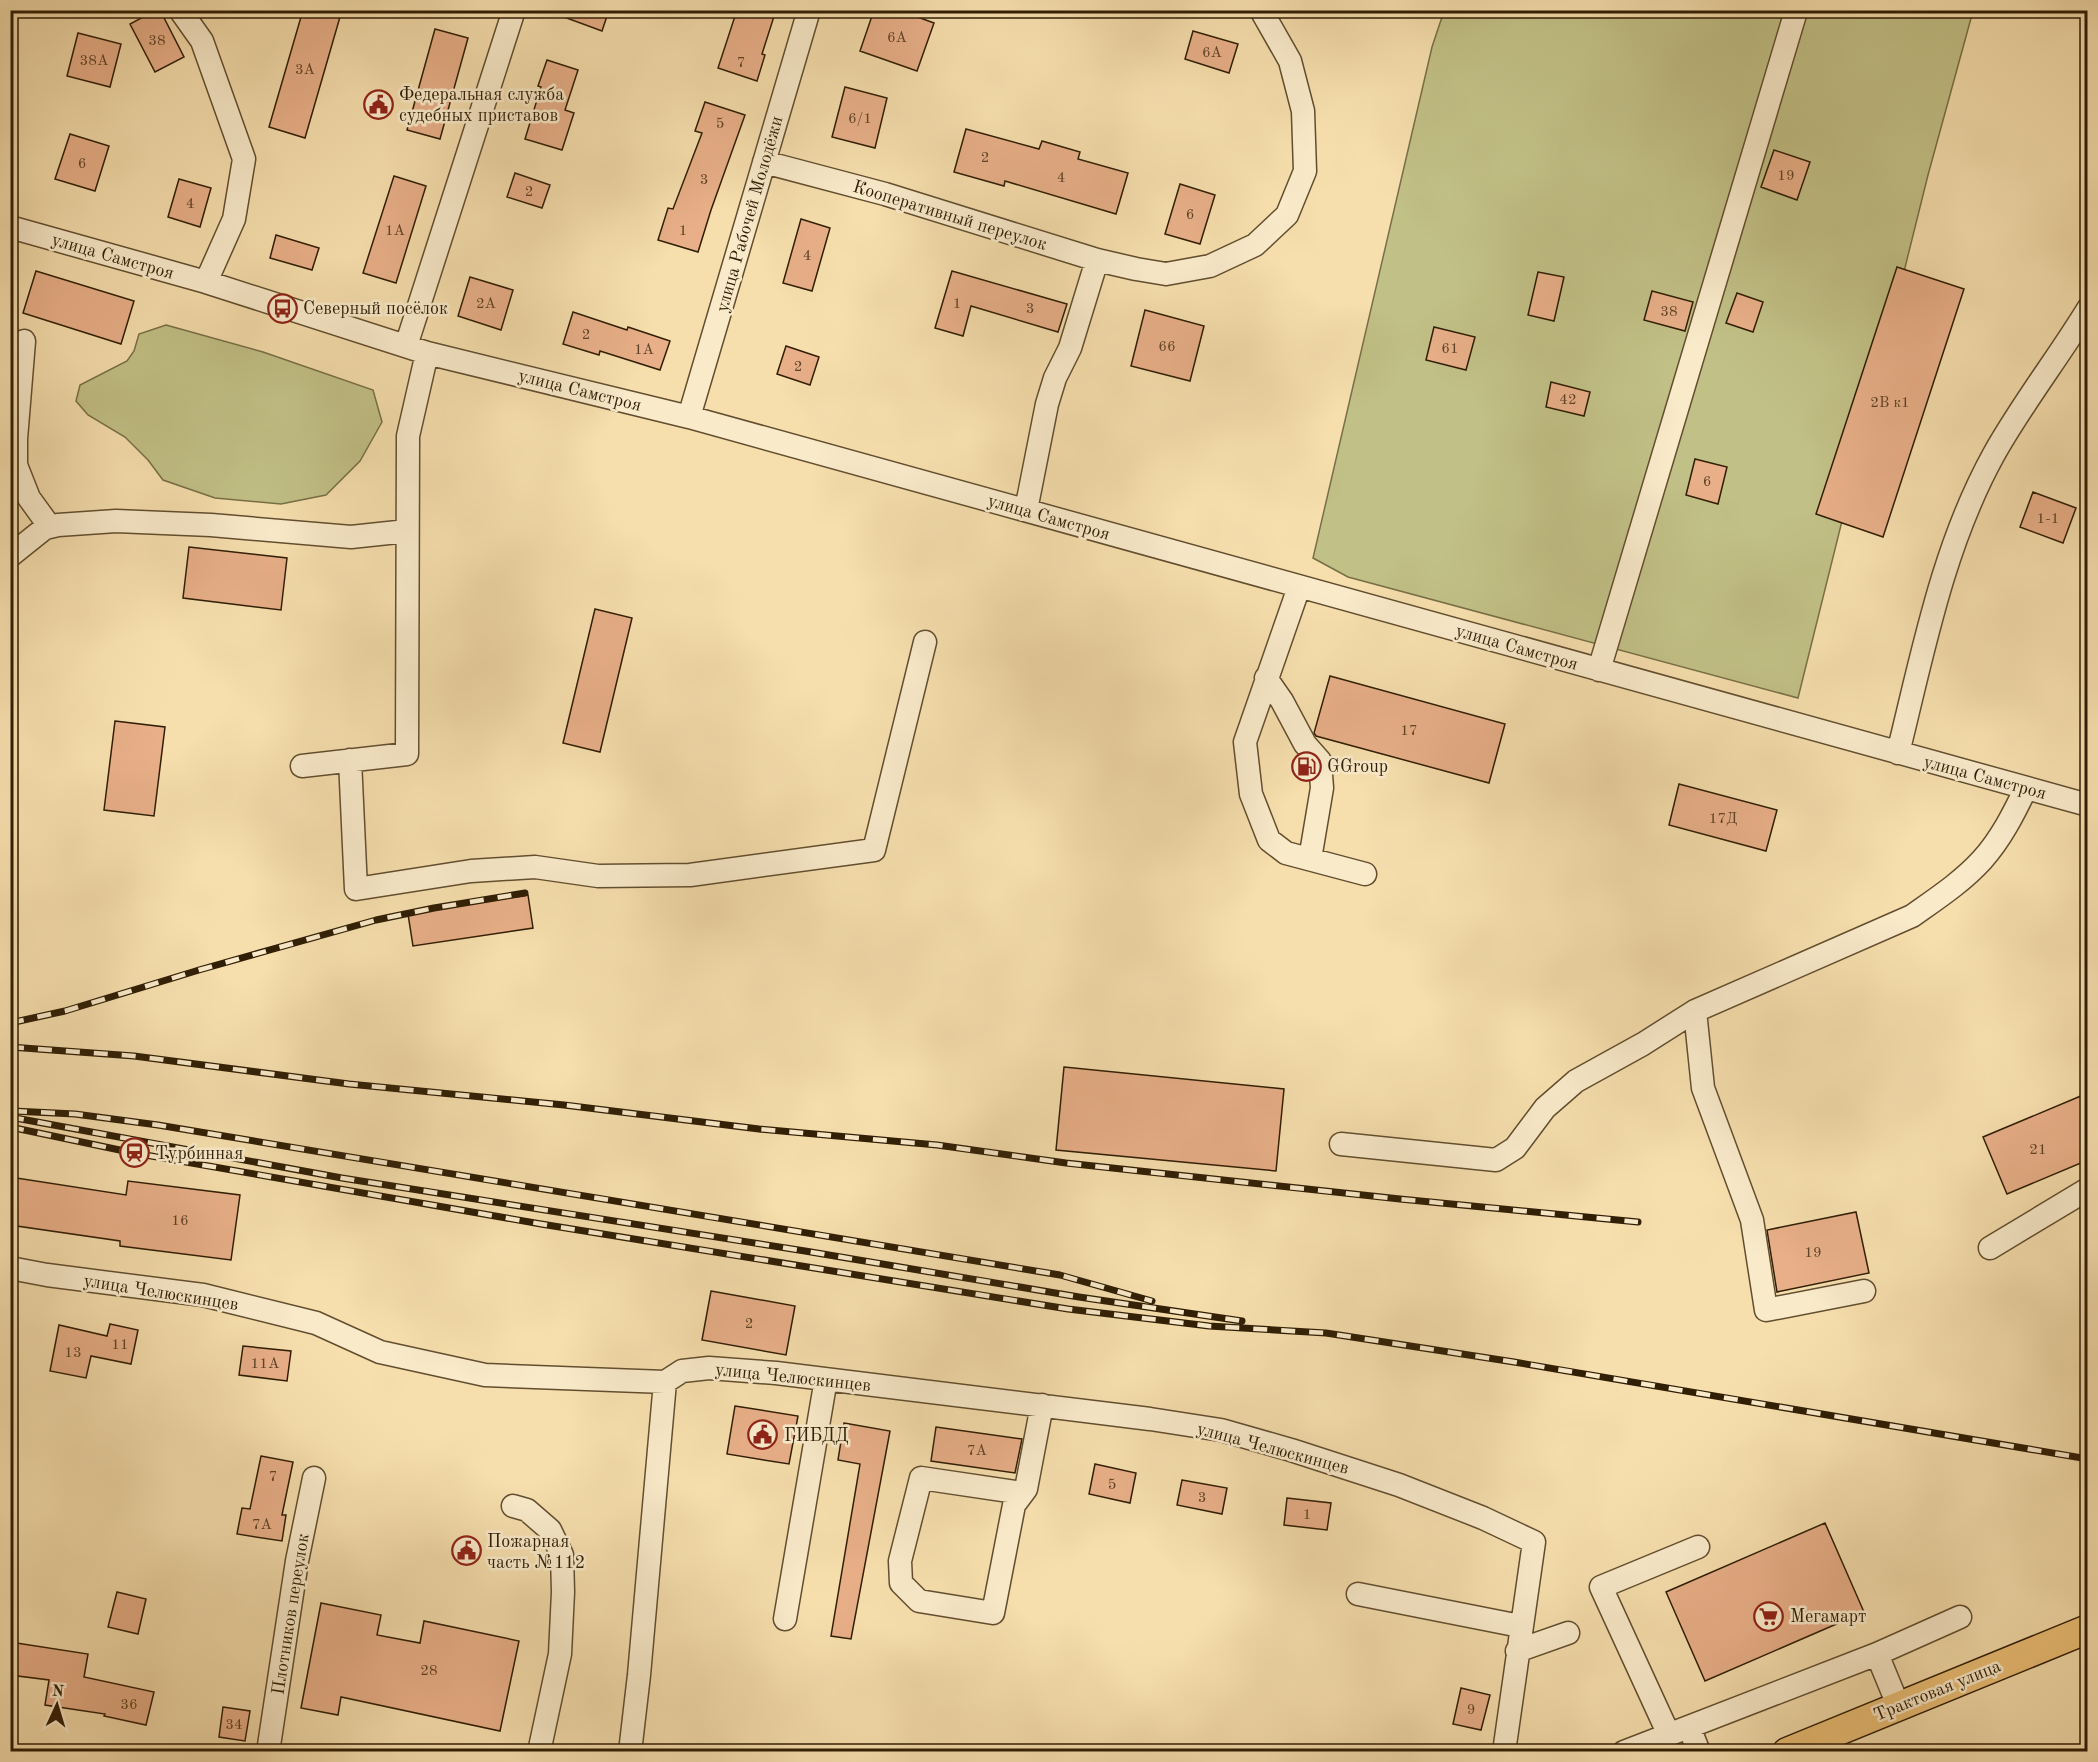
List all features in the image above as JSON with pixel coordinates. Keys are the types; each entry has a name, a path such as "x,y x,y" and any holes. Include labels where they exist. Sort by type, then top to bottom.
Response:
{"main road":[{"name":"Трактовая улица","path":"1787,1752 2088,1629"}],"street":[{"path":"180,10 202,41 244,159 234,219 206,282"},
{"path":"302,766 407,754 408,436 417,349 514,10"},
{"name":"улица Рабочей Молодёжи","path":"689,417 809,10"},
{"name":"Кооперативный переулок","path":"765,162 885,195 1097,260 1166,274 1210,266 1255,245 1287,214 1305,171 1303,111 1290,61 1262,10"},
{"path":"1599,670 1796,11"},
{"name":"улица Самстроя","path":"10,227 206,282 417,349 689,417 2088,805"},
{"path":"1026,510 1047,404 1055,378 1070,348 1097,260"},
{"path":"1898,753 1933,614 1958,532 1994,454 2088,309"},
{"path":"24,340 16,465 28,498 50,527"},
{"path":"10,556 45,528 116,521 211,525 351,537 408,531"},
{"path":"1299,586 1245,742 1251,794 1269,840 1286,853 1365,874"},
{"path":"350,760 356,889 471,871 535,867 598,876 690,875 874,850 925,642"},
{"path":"1266,678 1282,701 1305,744 1320,761 1322,788 1310,859"},
{"path":"1341,1144 1496,1160 1515,1148 1545,1108 1576,1081 1643,1044 1695,1011 1912,916 1941,896 1982,860 2008,824 2026,788"},
{"path":"1695,1011 1703,1088 1752,1220 1766,1310 1864,1291"},
{"path":"1990,1248 2088,1189"},
{"name":"улица Челюскинцев","path":"10,1268 47,1275 203,1295 316,1323 380,1352 485,1375 665,1382 682,1371 709,1368 777,1373 1221,1430 1399,1485 1483,1518 1534,1542 1520,1626"},
{"path":"785,1619 826,1379"},
{"path":"630,1752 665,1382"},
{"path":"1023,1493 921,1478 900,1561 901,1583 919,1600 993,1613 1014,1505 1023,1493 1026,1489 1042,1406"},
{"name":"Плотников переулок","path":"268,1752 297,1561 314,1478"},
{"path":"513,1506 526,1510 550,1530 562,1555 560,1654 541,1738 540,1752"},
{"path":"1698,1547 1601,1587 1679,1731 1699,1752"},
{"path":"1358,1594 1520,1626 1504,1752"},
{"path":"1624,1752 1877,1654 1960,1617"},
{"path":"1517,1652 1568,1633"},
{"path":"1877,1654 1898,1705"}],"shaded area":[{"path":"1444,11 1973,11 1928,175 1798,698 1348,577 1313,558 1432,47"},
{"path":"166,325 263,352 373,390 382,422 360,461 326,495 281,504 215,498 163,480 148,460 125,437 88,415 76,401 80,385 127,361 134,351 139,334"}],"building":[{"path":"160,10 184,57 155,72 130,24"},
{"path":"303,10 342,10 305,138 269,127"},
{"path":"553,10 609,10 602,31 553,13"},
{"path":"737,10 776,10 762,54 765,55 757,81 718,68"},
{"path":"874,10 913,10 912,15 934,23 917,71 860,51"},
{"path":"435,29 468,38 440,139 407,130"},
{"path":"1193,31 1238,44 1229,73 1185,59"},
{"path":"78,33 121,44 110,87 67,76"},
{"path":"547,60 578,70 565,110 574,113 562,150 525,139"},
{"path":"845,87 887,98 875,148 832,137"},
{"path":"705,102 745,115 698,252 658,240 668,208 673,209 702,133 695,131"},
{"path":"966,129 1039,149 1042,141 1080,152 1078,159 1128,173 1116,214 1005,181 1004,186 954,172"},
{"path":"70,134 109,146 95,191 55,179"},
{"path":"1774,150 1810,162 1797,200 1761,187"},
{"path":"515,173 550,185 542,208 507,197"},
{"path":"394,176 426,186 396,283 363,273"},
{"path":"179,179 211,188 200,227 168,217"},
{"path":"1180,184 1215,195 1200,244 1165,234"},
{"path":"801,219 830,228 812,291 783,283"},
{"path":"276,235 319,248 312,270 270,258"},
{"path":"1897,267 1964,289 1883,537 1816,514"},
{"path":"36,271 134,301 121,344 23,313"},
{"path":"952,271 1067,304 1058,332 971,306 963,336 935,328"},
{"path":"1538,272 1564,277 1554,321 1528,315"},
{"path":"470,277 513,290 501,330 458,316"},
{"path":"1652,291 1693,302 1685,331 1644,320"},
{"path":"1737,293 1763,302 1753,332 1726,323"},
{"path":"1145,310 1204,326 1190,381 1131,366"},
{"path":"573,312 670,341 660,370 600,351 599,355 563,344"},
{"path":"1434,327 1475,337 1466,370 1426,360"},
{"path":"786,346 819,357 810,385 777,374"},
{"path":"1551,382 1590,392 1584,416 1546,407"},
{"path":"1695,459 1727,467 1718,504 1686,495"},
{"path":"2033,492 2076,508 2063,543 2020,527"},
{"path":"189,547 287,558 281,610 183,598"},
{"path":"595,609 632,618 600,752 563,743"},
{"path":"1330,676 1505,724 1489,783 1316,736 1314,733"},
{"path":"115,721 165,727 154,816 104,810"},
{"path":"1679,784 1777,810 1766,851 1669,825"},
{"path":"528,895 533,928 413,946 408,914"},
{"path":"1064,1067 1284,1089 1276,1171 1056,1150"},
{"path":"2088,1093 2088,1160 2007,1194 1983,1137"},
{"path":"10,1177 126,1195 128,1181 240,1195 231,1260 120,1246 120,1241 10,1225"},
{"path":"1856,1212 1869,1273 1777,1292 1767,1230"},
{"path":"711,1291 795,1306 786,1355 702,1340"},
{"path":"110,1324 138,1330 131,1364 91,1356 86,1378 50,1371 59,1325 107,1336"},
{"path":"243,1346 291,1351 287,1381 239,1375"},
{"name":"ГИБДД","path":"735,1406 798,1416 789,1464 727,1454"},
{"path":"844,1423 890,1431 851,1639 831,1636 860,1464 838,1460"},
{"path":"936,1427 1022,1439 1015,1473 931,1461"},
{"path":"261,1456 293,1462 282,1515 286,1515 282,1541 237,1534 242,1508 250,1509"},
{"path":"1095,1464 1136,1473 1130,1503 1089,1494"},
{"path":"1182,1480 1227,1488 1222,1514 1177,1505"},
{"path":"1287,1498 1331,1503 1327,1530 1284,1525"},
{"path":"1825,1523 1864,1612 1705,1681 1666,1592"},
{"path":"117,1592 146,1599 138,1634 108,1627"},
{"path":"321,1603 381,1615 377,1635 420,1643 424,1621 519,1641 500,1731 341,1697 338,1715 301,1708"},
{"path":"10,1642 88,1654 84,1677 154,1692 146,1725 104,1716 105,1714 45,1705 49,1680 10,1675"},
{"path":"1461,1688 1490,1695 1481,1730 1453,1724"},
{"path":"223,1707 250,1711 245,1741 219,1737"}],"railway":[{"path":"10,1023 65,1011 376,920 525,893"},
{"path":"10,1047 134,1056 349,1084 564,1105 759,1129 937,1145 1066,1163 1400,1199 1638,1222"},
{"path":"13,1111 75,1114 158,1125 1060,1275 1152,1301"},
{"path":"10,1117 342,1178 1079,1297 1242,1321"},
{"path":"10,1127 134,1153 541,1224 1068,1309 1209,1326 1326,1333 1514,1362 2088,1459"}],"place":[{"name":"Федеральная служба судебных приставов","path":"378,104"},
{"name":"Северный посёлок","path":"282,308"},
{"name":"GGroup","path":"1306,766"},
{"name":"Турбинная","path":"134,1153"},
{"name":"ГИБДД","path":"763,1435"},
{"name":"Пожарная часть №112","path":"466,1551"},
{"name":"Мегамарт","path":"1769,1616"}]}
